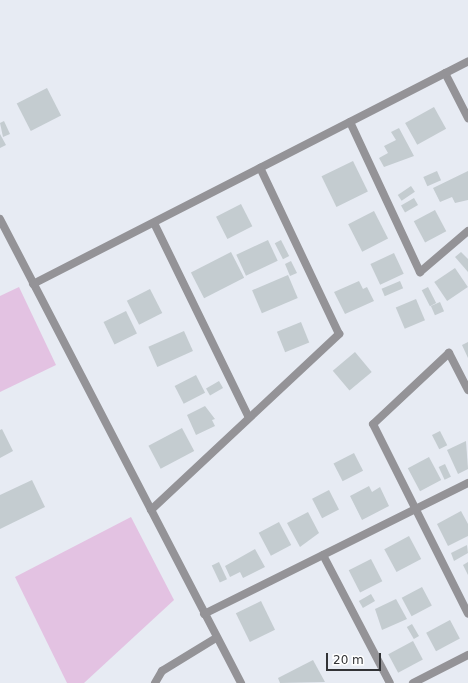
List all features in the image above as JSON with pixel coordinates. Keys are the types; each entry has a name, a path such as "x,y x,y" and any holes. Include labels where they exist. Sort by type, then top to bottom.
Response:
{"street":[{"path":"33,284 468,61"},
{"path":"445,73 468,118"},
{"path":"350,122 420,272 468,232"},
{"path":"151,510 248,416 339,334 260,168"},
{"path":"0,219 216,638 241,683"},
{"path":"154,223 248,416"},
{"path":"468,390 449,353 373,424 468,614"},
{"path":"204,614 468,483"},
{"path":"323,555 390,683"},
{"path":"155,683 162,671 216,638"},
{"path":"413,683 468,655"}],"shaded area":[{"path":"19,287 56,365 0,392 0,296"},
{"path":"131,517 174,600 84,683 67,683 15,577"}],"building":[{"path":"47,88 61,116 31,131 17,103"},
{"path":"434,107 446,129 417,145 405,123"},
{"path":"4,121 10,134 3,137 0,123"},
{"path":"399,128 414,156 384,167 379,158 388,153 384,146 396,140 391,132"},
{"path":"0,134 6,145 0,148"},
{"path":"353,161 368,192 336,207 322,176"},
{"path":"437,171 441,180 427,186 423,177"},
{"path":"468,171 468,200 455,203 452,197 440,202 433,188"},
{"path":"411,186 415,192 402,201 398,195"},
{"path":"414,198 418,205 405,212 401,206"},
{"path":"241,204 252,226 227,239 216,217"},
{"path":"435,210 446,231 425,242 414,221"},
{"path":"374,211 388,239 362,252 348,224"},
{"path":"268,240 278,261 246,276 236,255"},
{"path":"281,240 289,256 283,259 275,243"},
{"path":"231,252 244,278 204,298 191,272"},
{"path":"461,252 468,259 468,272 455,257"},
{"path":"394,253 404,274 380,285 370,264"},
{"path":"291,261 297,273 290,276 285,264"},
{"path":"455,268 468,287 447,301 434,282"},
{"path":"288,275 298,298 262,313 252,290"},
{"path":"359,281 363,289 367,287 374,301 345,314 334,292"},
{"path":"400,281 403,288 385,296 382,289"},
{"path":"428,287 436,303 430,306 422,290"},
{"path":"150,289 162,313 139,325 127,301"},
{"path":"416,299 425,320 405,329 396,308"},
{"path":"440,302 444,311 435,315 431,306"},
{"path":"126,311 137,333 114,344 104,322"},
{"path":"301,322 309,342 285,352 277,332"},
{"path":"184,331 193,351 157,367 148,347"},
{"path":"468,342 468,358 462,345"},
{"path":"355,352 372,372 349,391 333,371"},
{"path":"196,375 205,393 184,404 175,386"},
{"path":"219,381 223,388 210,395 206,389"},
{"path":"205,406 215,419 212,420 215,426 196,435 187,415"},
{"path":"182,428 194,451 161,469 148,446"},
{"path":"2,429 13,451 0,458 0,430"},
{"path":"440,431 447,445 439,449 432,435"},
{"path":"466,441 468,469 458,474 447,450"},
{"path":"354,453 363,471 343,481 334,463"},
{"path":"429,457 441,480 420,491 408,468"},
{"path":"445,464 451,477 445,480 439,467"},
{"path":"32,480 45,507 0,529 0,495"},
{"path":"369,486 372,492 380,487 389,506 362,520 350,496"},
{"path":"329,490 339,510 322,518 312,499"},
{"path":"461,511 468,524 468,536 448,546 437,524"},
{"path":"308,512 319,533 300,547 287,523"},
{"path":"279,522 291,545 271,556 259,533"},
{"path":"409,536 421,559 396,572 384,549"},
{"path":"467,545 468,553 454,561 451,553"},
{"path":"255,549 265,567 243,578 240,572 230,577 225,566"},
{"path":"371,559 382,581 360,593 349,570"},
{"path":"219,562 227,579 220,583 212,565"},
{"path":"468,562 468,575 463,565"},
{"path":"422,587 432,606 412,616 402,598"},
{"path":"371,594 375,601 363,608 359,601"},
{"path":"396,599 407,619 382,630 375,609"},
{"path":"261,601 275,630 250,642 236,613"},
{"path":"450,620 460,639 436,651 426,633"},
{"path":"412,624 419,636 414,639 407,627"},
{"path":"413,641 423,660 398,673 388,654"},
{"path":"313,660 325,682 280,683 278,678"}]}
